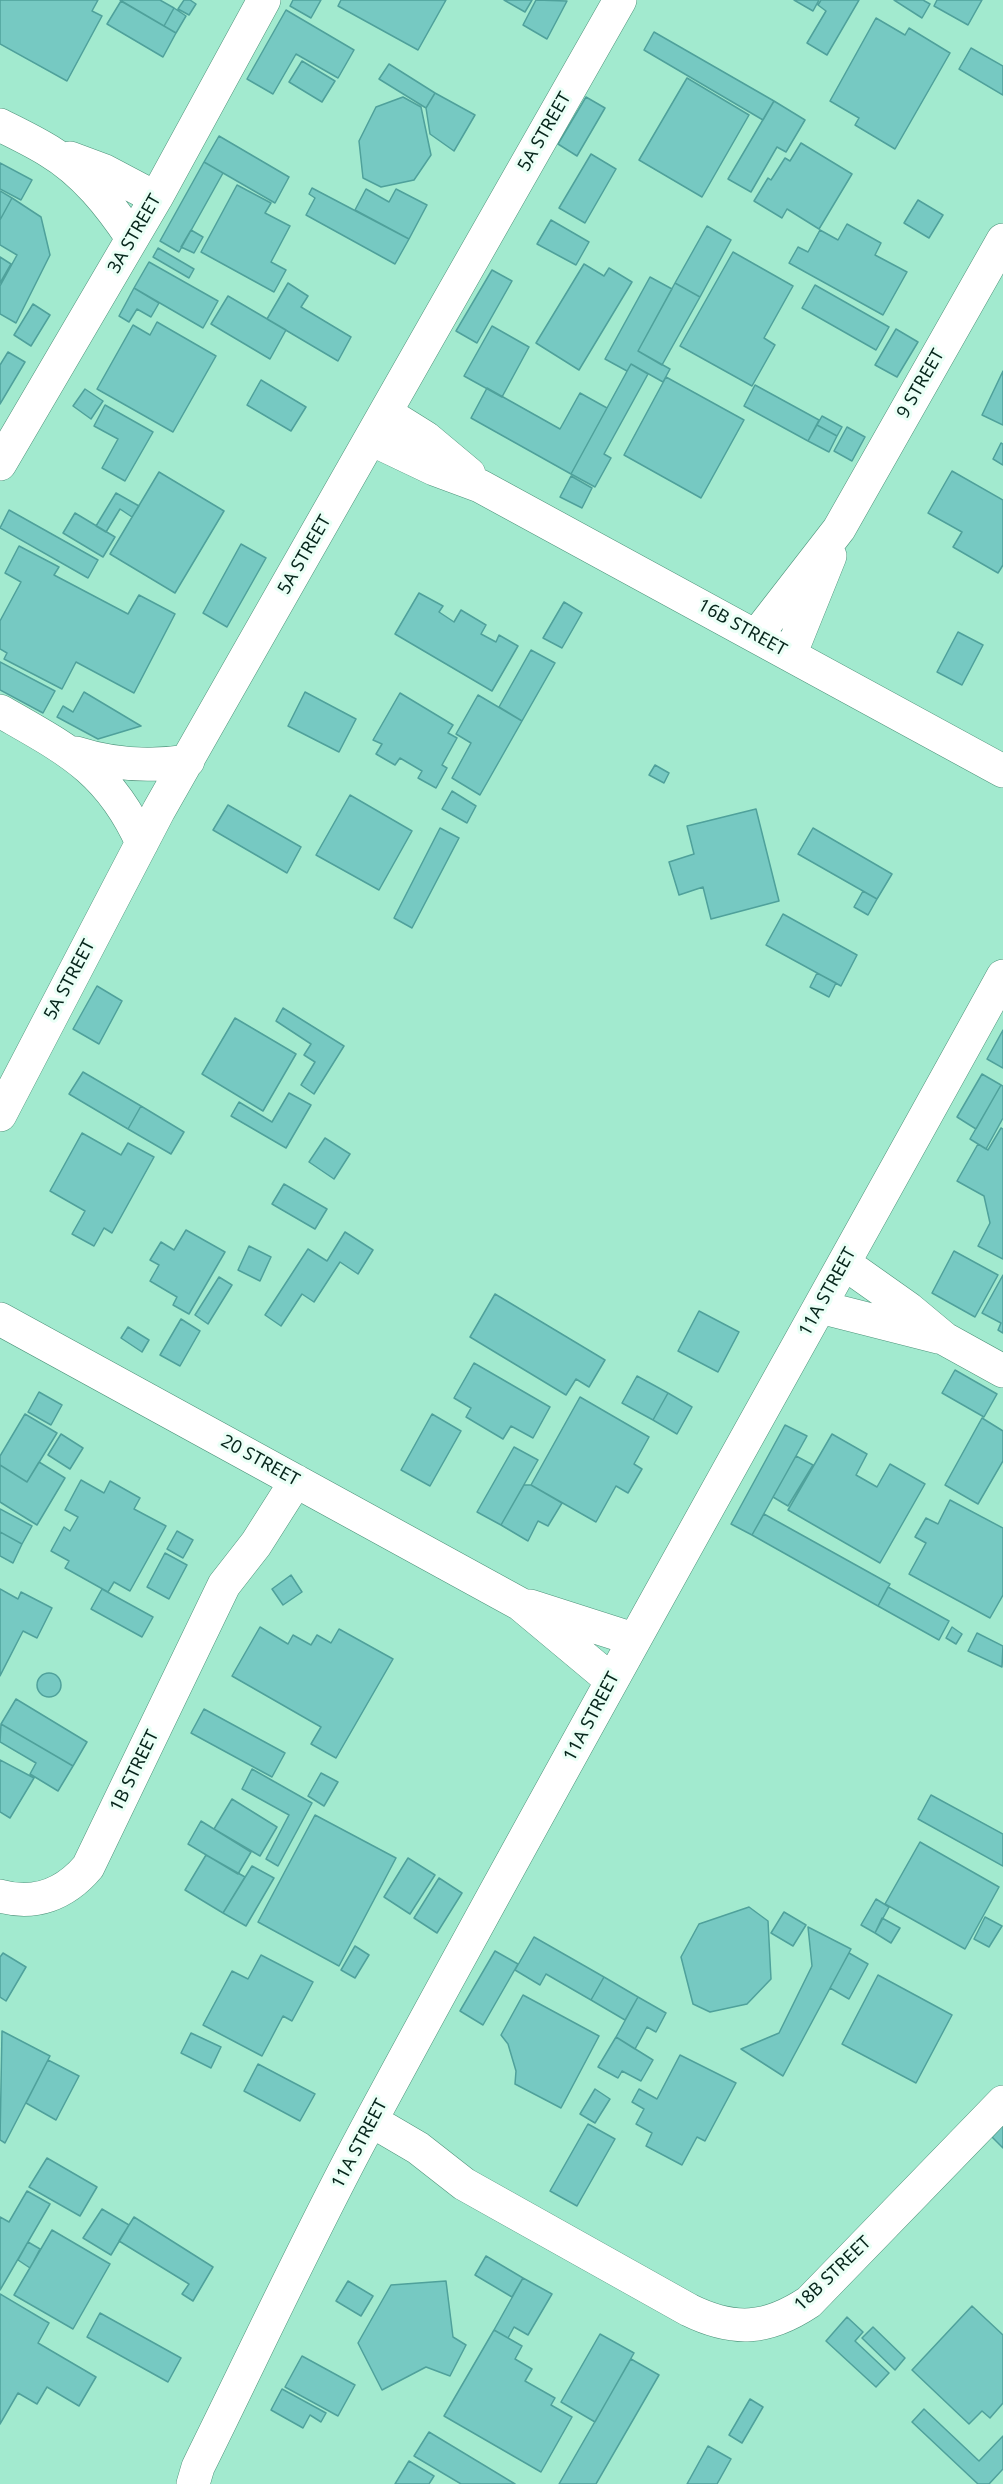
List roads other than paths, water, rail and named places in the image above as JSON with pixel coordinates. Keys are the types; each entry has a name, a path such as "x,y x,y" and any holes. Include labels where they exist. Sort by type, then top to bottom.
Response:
{"street":[{"name":"3A STREET","path":"0,464 156,198 264,0"},
{"name":"5A STREET","path":"0,1115 142,843 620,0"},
{"path":"0,125 51,152 105,171 156,198"},
{"path":"51,152 96,191 132,238"},
{"name":"9 STREET","path":"756,636 839,529 1003,240"},
{"name":"16B STREET","path":"379,426 444,451 480,486 1003,771"},
{"name":"9 STREET","path":"790,655 818,588 839,529"},
{"path":"0,711 71,752 89,766 120,801 142,843"},
{"path":"71,752 93,759 141,765 188,761"},
{"name":"11A STREET","path":"190,2478 366,2132 555,1788 633,1639 1003,976"},
{"path":"844,1263 900,1302 945,1339 1003,1371"},
{"path":"820,1307 945,1339"},
{"name":"20 STREET","path":"0,1319 520,1604 611,1680"},
{"name":"1B STREET","path":"0,1896 20,1900 41,1898 61,1891 78,1879 88,1867 224,1586 240,1536 287,1476"},
{"name":"20 STREET","path":"520,1604 633,1639"},
{"name":"18B STREET","path":"366,2132 418,2148 464,2184 713,2322 739,2326 765,2324 789,2315 809,2302 1003,2102"}]}
